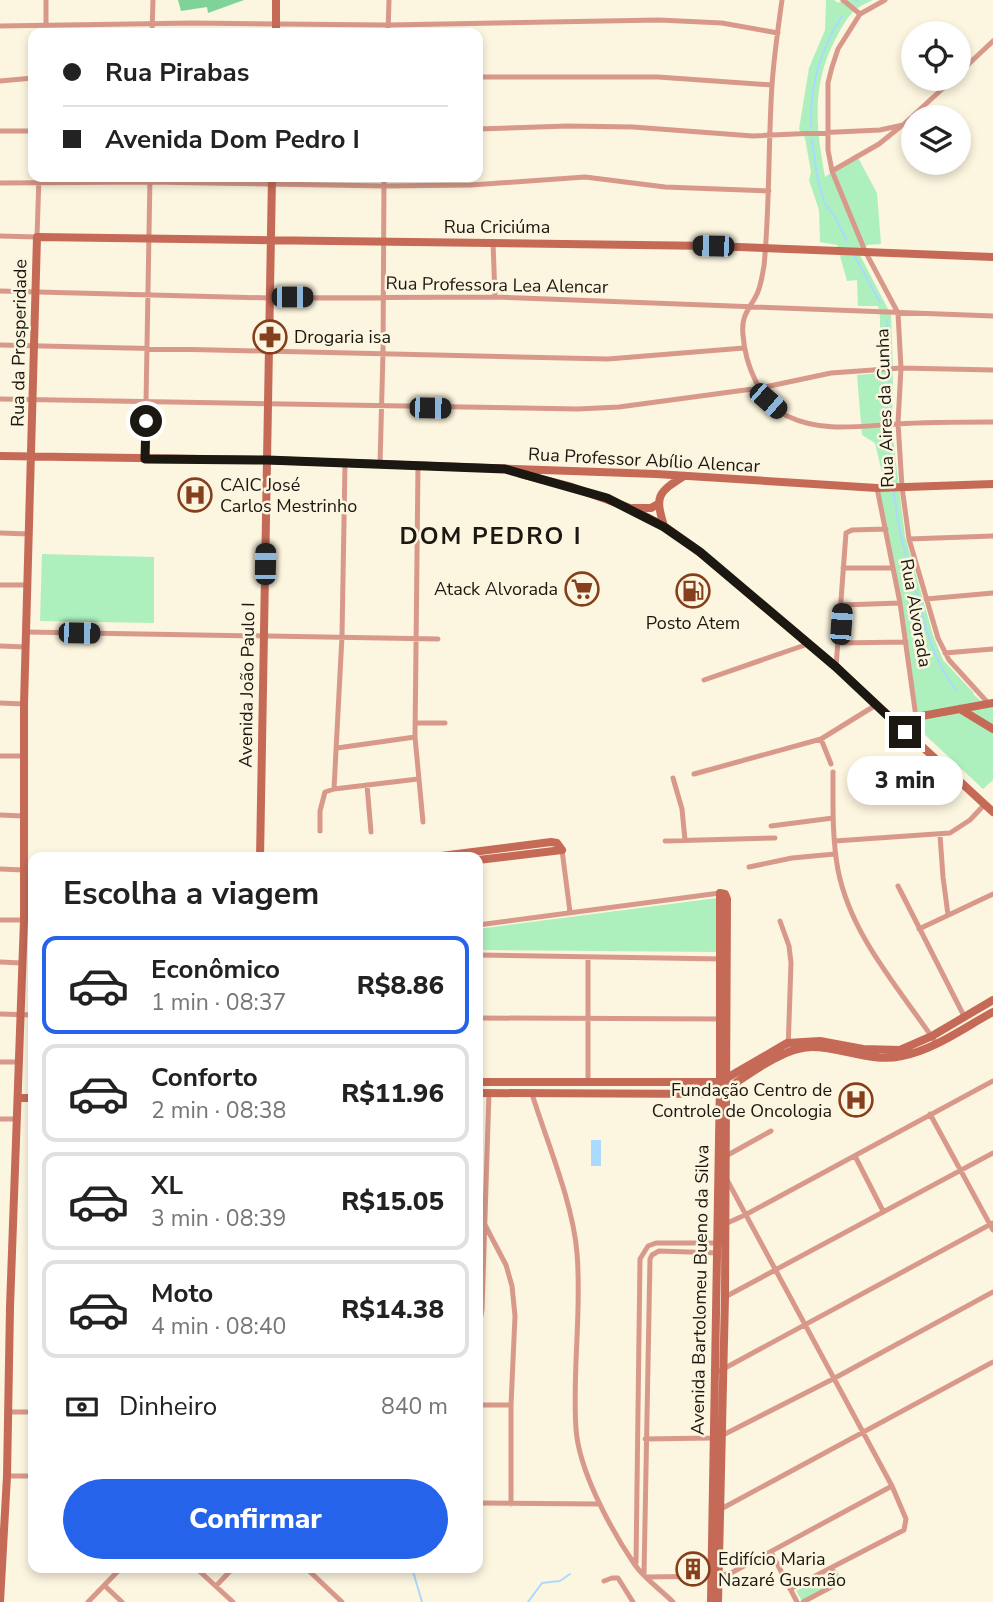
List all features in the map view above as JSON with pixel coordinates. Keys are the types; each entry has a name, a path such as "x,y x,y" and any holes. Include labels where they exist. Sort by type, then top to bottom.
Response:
{"street":[{"path":"46,0 46,25"},
{"path":"152,28 153,0"},
{"path":"276,0 276,28"},
{"path":"388,25 389,0"},
{"path":"782,0 772,85 765,247 760,287 748,306 742,331 744,348 760,388 768,401 784,415 807,424 835,428 993,422"},
{"path":"843,0 860,14"},
{"name":"Rua Aires da Cunha","path":"885,0 860,14 838,50 832,67 828,83 827,133 832,172 865,251 898,313 901,368 898,424 902,487 909,540 926,599 945,653 991,703"},
{"path":"304,28 688,21 722,23 778,33"},
{"path":"0,26 152,23 255,28"},
{"path":"971,62 993,41"},
{"path":"483,78 658,77 772,85"},
{"path":"0,81 28,78"},
{"path":"924,105 940,91"},
{"path":"483,129 633,127 728,136 880,130 901,125"},
{"path":"832,172 879,144 901,126"},
{"path":"0,131 28,131"},
{"path":"294,182 384,186 471,185 585,177 665,187 769,191"},
{"path":"0,183 28,181"},
{"name":"Rua da Prosperidade","path":"1,1602 24,920 24,704 39,182"},
{"path":"145,459 150,182"},
{"name":"Avenida João Paulo I","path":"260,852 272,182"},
{"path":"380,464 384,182"},
{"name":"Rua Criciúma","path":"0,236 765,247 993,257"},
{"path":"493,242 495,297"},
{"name":"Rua Professora Lea Alencar","path":"0,290 270,298 495,297 993,316"},
{"path":"0,345 608,359 744,348"},
{"path":"0,399 578,410 760,388 831,373 901,368 993,370"},
{"name":"Rua Professor Abílio Alencar","path":"0,456 267,460 577,471 877,488 993,484"},
{"path":"334,789 342,636 345,464"},
{"path":"418,466 415,737 424,822"},
{"path":"505,469 572,487 630,508 700,552 836,667 993,812"},
{"path":"572,487 572,479 577,471"},
{"path":"656,474 664,488"},
{"path":"664,527 658,505 664,488 685,476"},
{"name":"Rua Alvorada","path":"877,488 900,603 920,745"},
{"path":"630,508 651,508 658,505"},
{"path":"836,667 846,533 852,530 886,529"},
{"path":"0,533 30,534"},
{"path":"909,540 993,536"},
{"path":"843,568 893,568"},
{"path":"0,585 27,585"},
{"path":"926,599 993,593"},
{"path":"842,605 900,603"},
{"path":"26,632 438,639"},
{"path":"839,643 906,642"},
{"path":"704,680 808,643"},
{"path":"0,646 26,647"},
{"path":"945,653 993,649"},
{"path":"0,703 24,704"},
{"path":"916,717 991,703"},
{"path":"694,774 821,739 876,705"},
{"path":"960,709 993,729"},
{"path":"415,723 445,723"},
{"path":"337,748 415,737"},
{"path":"821,739 831,764"},
{"path":"0,756 23,756"},
{"path":"833,772 835,853 847,903 879,964 934,1039"},
{"path":"673,778 682,809 685,839"},
{"path":"320,831 321,798 325,792 418,779"},
{"path":"367,785 371,832"},
{"path":"835,841 940,835 959,828 985,804"},
{"path":"0,815 23,816"},
{"path":"771,826 833,818"},
{"path":"940,835 948,915"},
{"path":"665,841 775,838"},
{"path":"468,852 557,843 562,850 570,912"},
{"path":"483,859 562,850"},
{"path":"749,867 785,859 835,853"},
{"path":"0,869 24,870"},
{"path":"898,886 964,1016"},
{"path":"483,924 720,893"},
{"name":"Avenida Bartolomeu Bueno da Silva","path":"711,1602 721,1509 714,1374 721,1243 722,959 727,899 725,894 720,893"},
{"path":"919,929 993,894"},
{"path":"0,920 24,920"},
{"path":"780,921 789,946 791,963 788,1047"},
{"path":"483,955 722,959"},
{"path":"588,957 588,1083"},
{"path":"0,962 22,962"},
{"path":"934,1039 964,1016 993,1000"},
{"path":"483,1093 531,1094 723,1086 788,1047 812,1047 879,1058 901,1053 993,1012"},
{"path":"0,1014 28,1015"},
{"path":"483,1018 722,1019"},
{"path":"0,1062 19,1062"},
{"path":"725,1224 993,1081"},
{"path":"483,1082 723,1086"},
{"path":"483,1266 490,1082"},
{"name":"Avenida Bartolomeu Bueno da Silva","path":"721,1243 725,1224 722,1178 726,1156 723,1086"},
{"path":"531,1094 572,1224 577,1250 579,1281 575,1362 579,1452 586,1476 636,1566 673,1602"},
{"path":"19,1098 28,1098"},
{"path":"714,1374 992,1226 930,1114"},
{"path":"0,1119 17,1119"},
{"path":"726,1156 771,1131"},
{"path":"725,1297 993,1153"},
{"path":"855,1156 883,1211"},
{"path":"722,1178 776,1268 892,1486 906,1519 904,1530 790,1589"},
{"path":"484,1223 506,1265 512,1286 515,1315 511,1504"},
{"path":"636,1566 640,1259 648,1246 656,1243 721,1243"},
{"path":"645,1576 650,1259 659,1251 720,1253"},
{"name":"Avenida Bartolomeu Bueno da Silva","path":"718,1602 714,1576 717,1437 723,1370 725,1297 720,1253"},
{"path":"640,1259 650,1259"},
{"path":"638,1439 717,1437 833,1379 993,1292"},
{"path":"0,1307 10,1307"},
{"path":"639,1318 649,1318"},
{"path":"721,1509 993,1362"},
{"path":"483,1405 511,1405"},
{"path":"8,1412 28,1412"},
{"path":"5,1482 28,1477"},
{"path":"645,1576 714,1576 737,1570 892,1486"},
{"path":"483,1503 600,1504"},
{"path":"771,1552 797,1602"},
{"path":"803,1602 833,1586 836,1579 832,1567"},
{"path":"88,1602 117,1573"},
{"path":"202,1573 233,1602"},
{"path":"216,1586 228,1573"},
{"path":"311,1573 342,1602"},
{"path":"604,1581 612,1577 618,1578 633,1602"},
{"path":"105,1586 122,1602"}],"green space":[{"path":"178,0 244,0 208,13 207,7 181,11"},
{"path":"826,0 838,3 843,0 873,0 850,15 828,55 822,73 818,123 822,159 825,177 856,154 877,193 881,244 867,245 860,255 891,315 892,429 905,536 933,635 943,660 974,695 986,705 993,705 993,780 983,789 921,731 879,491 883,477 875,443 862,435 857,375 880,373 878,306 858,306 857,280 847,281 837,245 820,242 819,210 809,180 811,172 805,138 799,129 809,68 825,30"},
{"path":"42,554 154,557 154,623 40,621"},
{"path":"717,898 716,952 483,950 483,928"},
{"path":"837,1571 842,1579 802,1601 796,1591"}],"water":[{"path":"591,1140 601,1140 601,1166 591,1166"}],"waterway":[{"path":"811,129 814,84 827,43 842,16"},
{"path":"812,139 824,202 847,241"},
{"path":"855,257 880,302"},
{"path":"887,320 889,357"},
{"path":"886,414 889,380"},
{"path":"887,430 892,475"},
{"path":"894,492 902,541 926,629 935,654 956,690"},
{"path":"413,1573 422,1602"},
{"path":"528,1602 542,1583 560,1581 570,1574"}],"place":[{"name":"Drogaria isa","path":"270,337"},
{"name":"CAIC José Carlos Mestrinho","path":"195,495"},
{"name":"Atack Alvorada","path":"582,589"},
{"name":"Posto Atem","path":"693,591"},
{"name":"Fundação Centro de Controle de Oncologia","path":"856,1100"},
{"name":"Edifício Maria Nazaré Gusmão","path":"693,1569"}],"district":[{"name":"DOM PEDRO I","path":"491,536"}],"route":[{"path":"146,421 145,459 267,460 505,469 607,498 664,527 700,552 836,667 905,732"}]}
